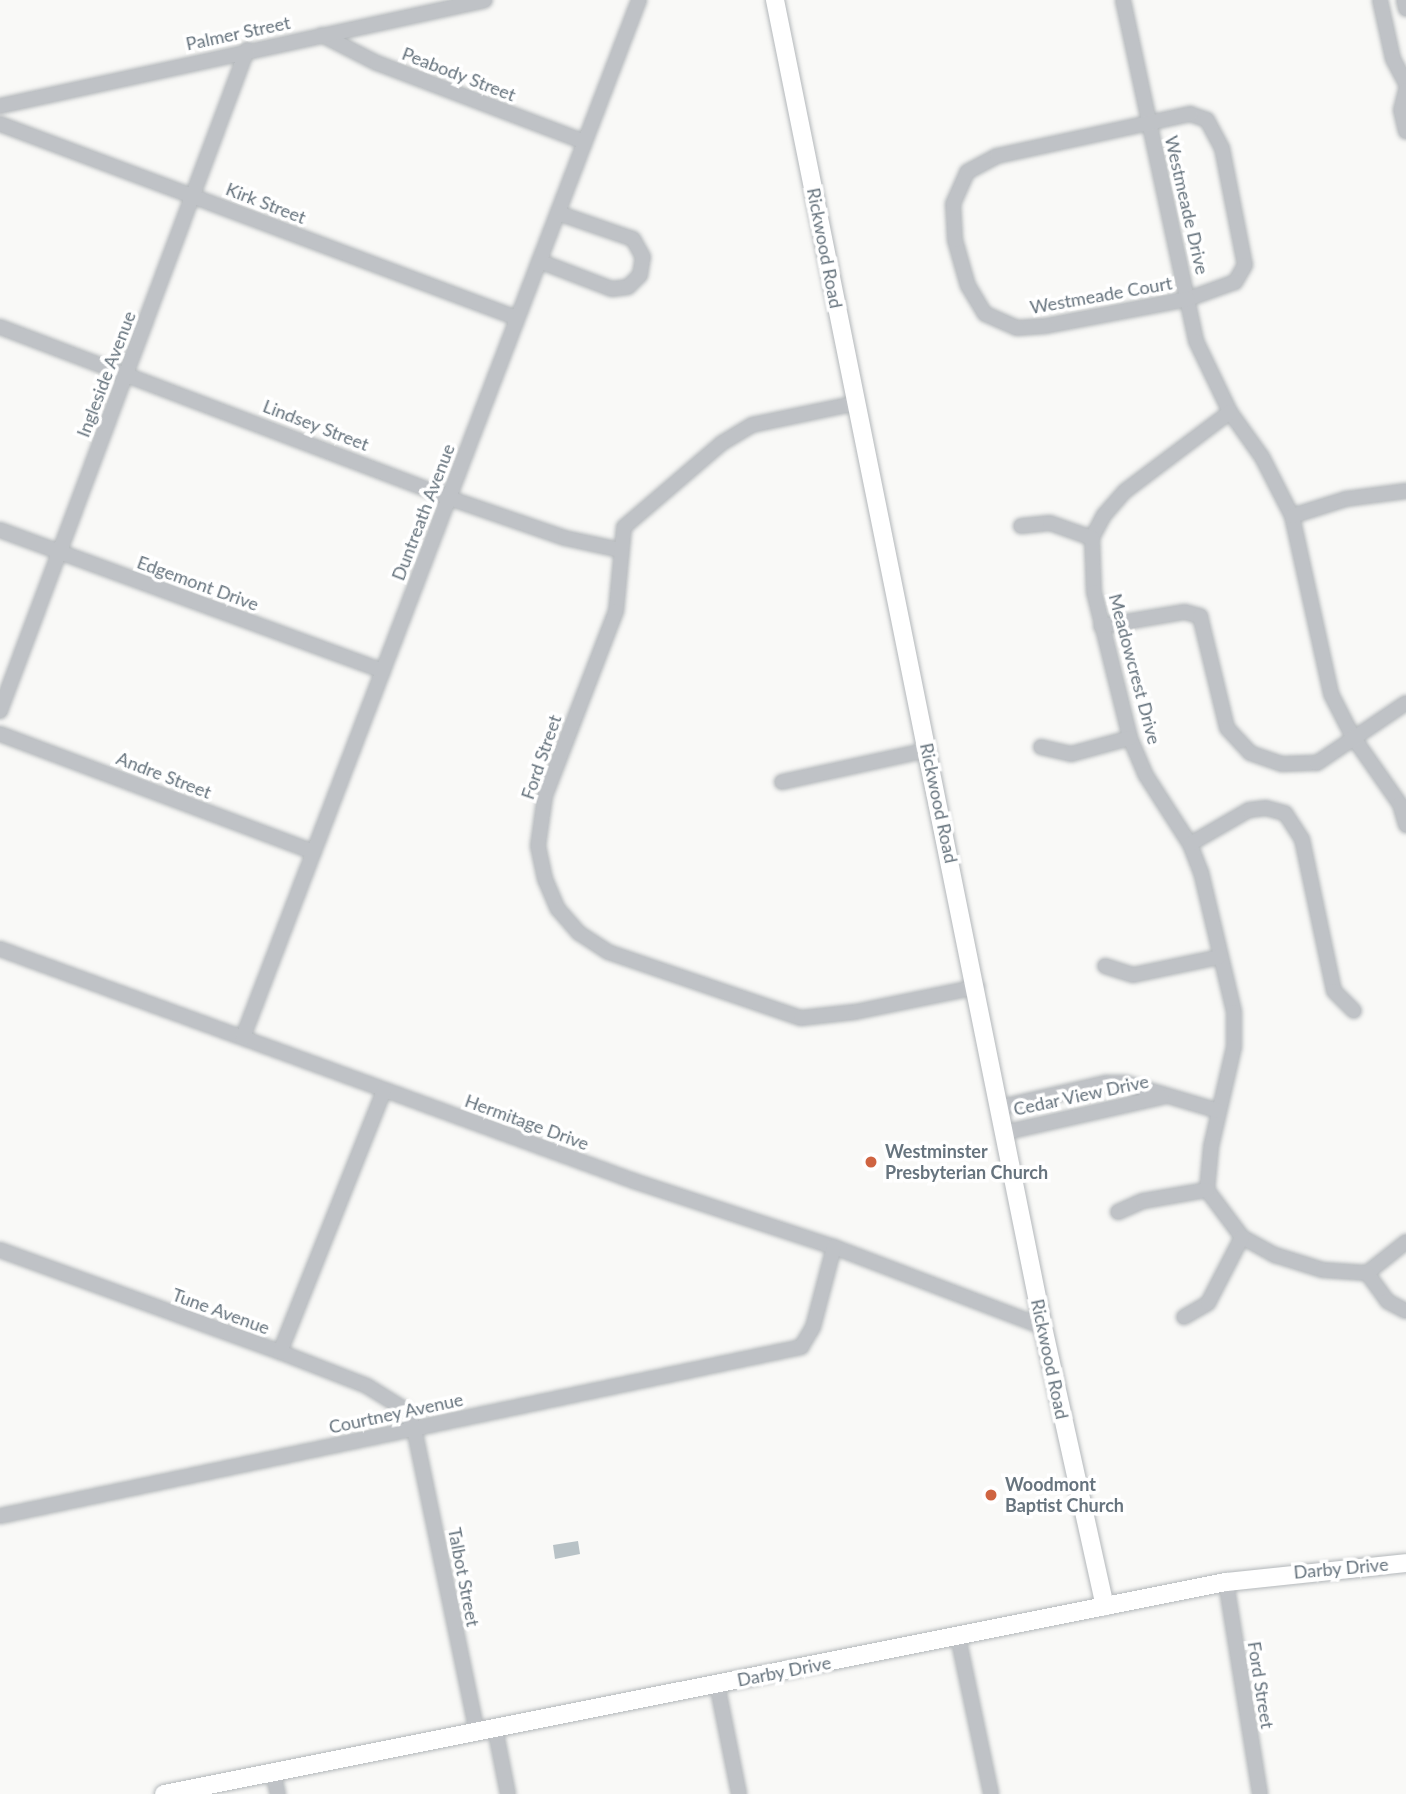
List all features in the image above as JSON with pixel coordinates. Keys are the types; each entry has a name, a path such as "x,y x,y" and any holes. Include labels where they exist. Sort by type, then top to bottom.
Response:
{"main road":[{"name":"Rickwood Road","path":"775,0 977,987 1043,1327 1105,1606"},
{"name":"Darby Drive","path":"164,1794 1226,1582 1406,1563"}],"street":[{"name":"Palmer Street","path":"0,106 485,0"},
{"name":"Duntreath Avenue","path":"243,1037 639,0"},
{"name":"Westmeade Drive","path":"1123,0 1196,341 1230,412"},
{"path":"1380,0 1393,60 1406,83"},
{"path":"1404,0 1406,9"},
{"name":"Peabody Street","path":"322,35 377,63 585,142"},
{"name":"Ingleside Avenue","path":"0,711 247,50"},
{"path":"1406,90 1401,110 1406,131"},
{"name":"Westmeade Court","path":"1190,114 1207,120 1222,148 1245,265 1235,282 1188,299 1017,328 985,314 968,286 955,240 953,204 967,172 997,156 1149,123 1190,114"},
{"name":"Kirk Street","path":"0,124 517,318"},
{"path":"539,261 612,289 628,287 640,275 643,257 633,239 558,213"},
{"name":"Lindsey Street","path":"0,327 449,498 565,538 620,550"},
{"name":"Ford Street","path":"857,403 752,425 722,443 624,527 616,611 545,796 538,846 545,879 558,909 579,933 608,952 801,1018 846,1014 977,987"},
{"path":"1021,526 1050,523 1092,538 1104,515 1125,491 1230,412 1262,457 1292,516 1317,644 1331,694 1353,737 1382,774 1400,804 1406,825"},
{"path":"1292,516 1346,499 1406,491"},
{"name":"Edgemont Drive","path":"0,530 383,671"},
{"name":"Meadowcrest Drive","path":"1092,538 1092,574 1101,625 1130,738 1144,774 1190,844 1201,872 1234,1012 1234,1036 1207,1190"},
{"path":"1101,625 1185,612 1200,616 1227,728 1250,753 1282,764 1317,763 1406,703"},
{"name":"Andre Street","path":"0,734 314,852"},
{"path":"1041,747 1072,754 1110,747 1130,738"},
{"path":"782,782 928,750"},
{"path":"1190,844 1249,810 1266,808 1286,813 1302,839 1334,991 1354,1012"},
{"name":"Hermitage Drive","path":"0,949 634,1181 834,1247 1043,1327"},
{"path":"1105,966 1133,975 1219,957"},
{"name":"Cedar View Drive","path":"1001,1107 1106,1083 1125,1083 1163,1097 1219,1111"},
{"path":"280,1352 384,1090"},
{"name":"Cedar View Drive","path":"1006,1132 1163,1097"},
{"path":"1118,1212 1143,1201 1207,1190 1242,1237 1275,1255 1323,1270 1367,1273 1406,1242"},
{"path":"1184,1317 1208,1303 1242,1237"},
{"name":"Courtney Avenue","path":"0,1516 801,1347 813,1327 834,1247"},
{"name":"Tune Avenue","path":"0,1250 280,1352 393,1398 414,1428"},
{"path":"1367,1273 1387,1301 1406,1311"},
{"name":"Talbot Street","path":"414,1428 477,1732"},
{"name":"Ford Street","path":"1226,1582 1261,1794"},
{"path":"958,1637 991,1794"},
{"path":"717,1684 739,1794"},
{"path":"495,1728 508,1794"},
{"path":"273,1773 278,1794"}],"shaded area":[{"path":"578,1541 580,1554 555,1559 553,1545"}],"place":[{"name":"Westminster Presbyterian Church","path":"871,1162"},
{"name":"Woodmont Baptist Church","path":"991,1495"}]}
